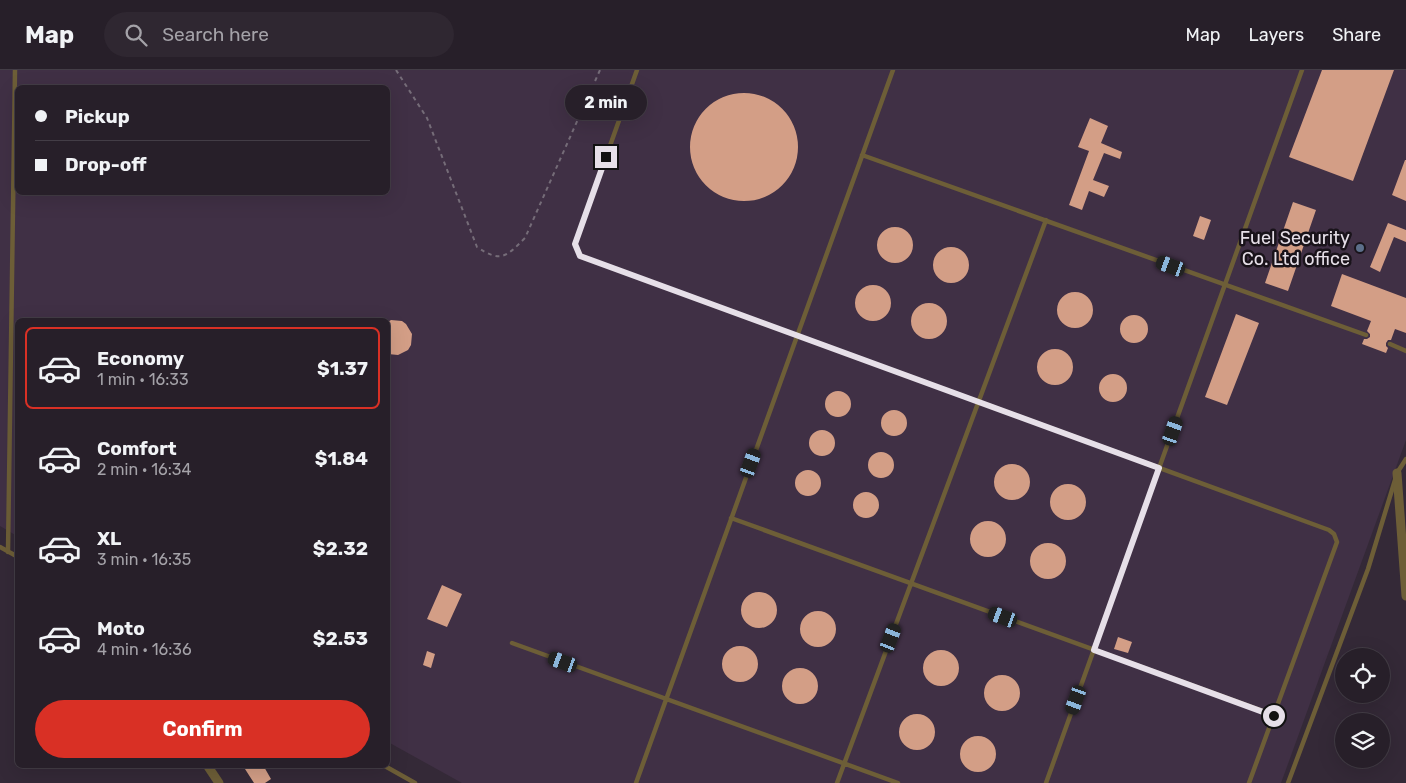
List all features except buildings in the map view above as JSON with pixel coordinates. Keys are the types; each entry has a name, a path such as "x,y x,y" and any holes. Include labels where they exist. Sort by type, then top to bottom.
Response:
{"street":[{"path":"1397,473 1406,596"},
{"path":"209,768 219,783"}],"lane":[{"path":"8,552 15,70"},
{"path":"638,70 575,244 580,256 1329,530 1334,534 1337,542 1249,783"},
{"path":"636,783 893,70"},
{"path":"1046,783 1302,70"},
{"path":"862,155 1366,335"},
{"path":"838,783 1046,220"},
{"path":"1390,344 1406,351"},
{"path":"1288,783 1368,569 1397,473 1406,459"},
{"path":"732,518 1274,716"},
{"path":"0,547 15,556"},
{"path":"512,644 898,783"},
{"path":"388,768 415,783"}],"path":[{"path":"396,70 427,118 477,247 489,256 499,257 512,251 525,238 600,70"}],"shaded area":[{"path":"0,70 1406,70 1406,440 1281,783 462,783 390,743 390,318 15,318 15,535 0,526"}],"place":[{"name":"Fuel Security Co. Ltd office","path":"1360,248"}],"route":[{"path":"606,157 575,244 580,256 1159,468 1094,650 1274,716"}]}
